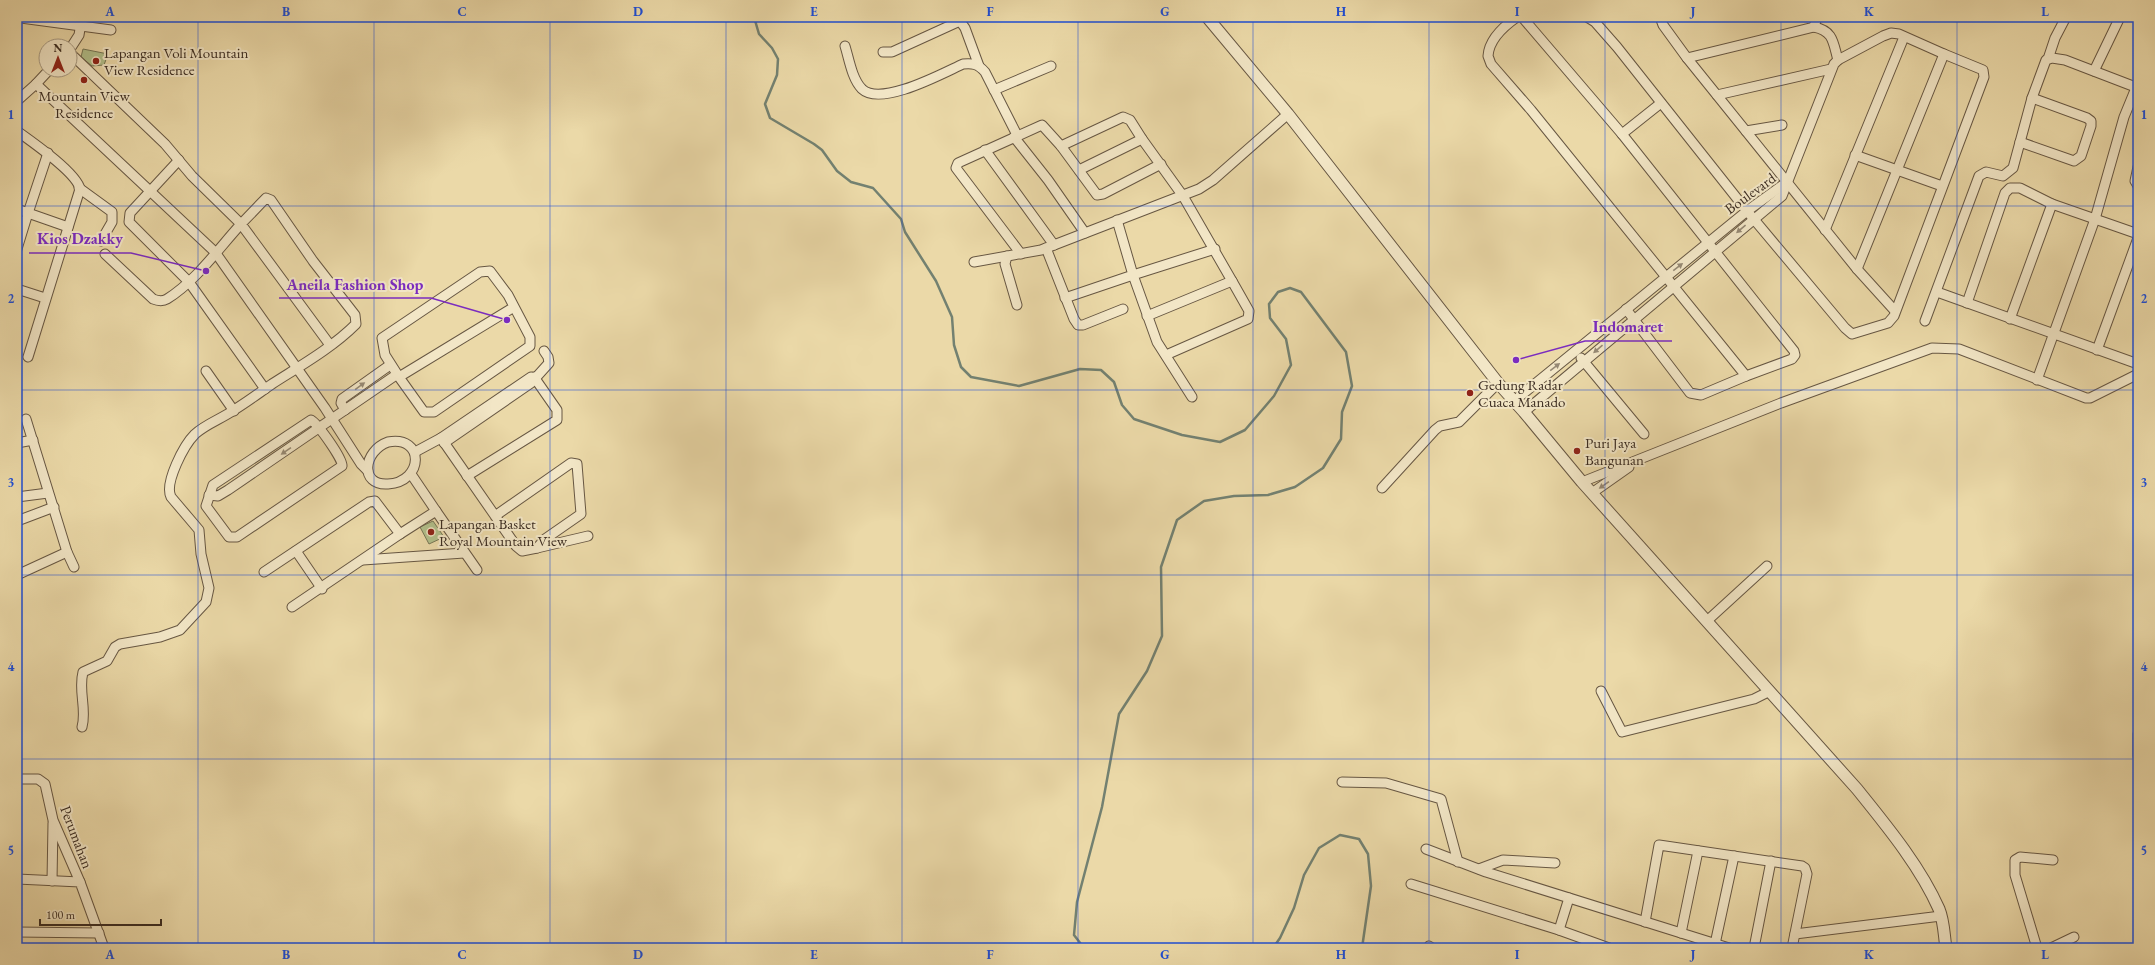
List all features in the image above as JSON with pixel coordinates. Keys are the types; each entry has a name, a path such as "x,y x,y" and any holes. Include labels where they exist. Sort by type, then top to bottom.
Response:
{"street":[{"path":"1207,17 1288,114 1498,383 1582,482 1708,620 1857,789 1884,823 1930,893 1941,916 1946,948"},
{"path":"1517,17 1506,25 1491,45 1488,51 1489,61 1746,376"},
{"path":"1522,17 1622,134 1716,251 1795,353 1792,359 1702,394 1690,393 1626,309"},
{"path":"1587,17 1595,22 1618,47 1747,211 1850,332 1858,333 1888,323 1895,311 1985,72 1904,37 1889,33 1838,60 1831,69 1787,182"},
{"path":"1660,17 1663,25 1687,58 1857,269 1895,311"},
{"path":"1814,27 1817,17"},
{"path":"2006,191 2002,182 2003,176 2014,168 2032,98 2044,63 2048,59 2055,38 2066,17"},
{"path":"2094,71 2120,17"},
{"path":"21,18 81,22 112,30"},
{"path":"883,52 892,52 960,21 965,28 979,66"},
{"path":"78,38 81,22"},
{"path":"1687,58 1814,27 1829,33 1838,60"},
{"path":"1825,230 1904,37"},
{"path":"845,46 854,74 862,88 873,93 892,93 963,64 971,63 979,66 985,72 1015,136 1085,233"},
{"path":"1857,269 1944,54"},
{"path":"2037,380 2095,219 2124,117 2137,86 2065,60 2048,59"},
{"path":"78,61 144,123 192,176 241,224 330,345"},
{"path":"994,90 1051,66"},
{"path":"1717,95 1831,69"},
{"path":"17,101 42,78"},
{"path":"36,84 216,252 373,480 383,484 398,482 411,474 415,464 414,452 410,446 401,442 384,444 376,449 369,458 368,471"},
{"path":"2020,142 2074,161 2081,156 2091,126 2091,121 2087,118 2032,98"},
{"path":"1622,134 1661,103"},
{"path":"974,262 1021,254 1050,247 1117,220 1183,196 1213,180 1288,114"},
{"path":"1061,146 1123,117 1130,120 1183,196 1215,249 1249,311 1248,319 1166,355"},
{"path":"1021,254 956,168 958,163 1042,125 1061,146 1098,195 1162,164"},
{"path":"1746,131 1782,125"},
{"path":"17,131 48,153 76,180 79,188 28,356"},
{"path":"1079,170 1142,139"},
{"path":"985,150 1050,247 1065,298 1078,325 1083,325 1123,309"},
{"path":"17,249 48,153"},
{"path":"1855,155 1942,186"},
{"path":"179,160 130,213 128,222 188,282 265,389"},
{"path":"2138,167 2135,181 2138,186"},
{"path":"1924,321 1937,292 1979,176 1986,172 2003,176"},
{"name":"Boulevard","path":"1514,401 1576,352 1626,309 1747,211 1787,182"},
{"name":"Boulevard","path":"1524,412 1633,319 1716,251 1753,218 1782,196 1787,182"},
{"path":"79,188 95,197 112,212 112,222 101,241"},
{"path":"1966,303 2006,191 2010,188 2020,188 2052,204 2138,234"},
{"path":"82,727 84,714 82,693 83,672 107,661 115,647 120,644 160,637 180,630 206,602 209,588 201,554 199,530 171,497 168,486 187,442 202,428 234,410 297,368 330,345 356,324 356,318 271,200 263,200 188,282 167,299 157,301 105,254"},
{"path":"2010,319 2052,204"},
{"path":"17,209 68,227"},
{"path":"1117,220 1133,275 1157,342 1192,397"},
{"path":"2097,350 2138,238"},
{"path":"1065,298 1215,249"},
{"path":"1007,256 1005,264 1017,305"},
{"path":"483,270 491,272 514,307 530,336 530,346 434,412 424,412 390,365 382,346 381,340 384,335 483,270"},
{"path":"1147,316 1232,281"},
{"path":"17,289 45,298"},
{"path":"1937,292 2138,364"},
{"path":"209,495 215,496 228,490 397,376 514,307"},
{"path":"1582,482 1781,403 1932,348 1959,349 2037,380 2090,398 2138,374"},
{"path":"414,452 443,440 518,385 536,377 549,363 548,356 544,351"},
{"path":"1576,352 1644,434"},
{"path":"345,410 341,402 342,399 390,365"},
{"path":"206,371 234,410"},
{"path":"467,476 557,420 557,410 536,377"},
{"path":"1382,488 1435,430 1440,426 1459,422 1498,383"},
{"path":"26,419 67,552 74,567"},
{"path":"311,420 318,429 342,461 342,466 237,537 229,538 207,509 206,503 213,486 311,420"},
{"path":"17,443 33,440"},
{"path":"443,440 518,549 525,551 588,536"},
{"path":"1592,493 1640,460"},
{"path":"495,516 571,463 576,463 578,468 580,514 545,539 536,548"},
{"path":"411,474 477,570"},
{"path":"17,497 48,493"},
{"path":"264,572 373,500 400,534"},
{"path":"17,520 54,507"},
{"path":"292,608 436,510"},
{"path":"296,551 322,589"},
{"path":"17,575 67,552"},
{"path":"362,560 464,553"},
{"path":"1708,620 1767,566"},
{"path":"1601,691 1622,732 1754,699 1770,691"},
{"path":"2138,734 2138,756"},
{"name":"Perumahan","path":"17,779 38,779 45,784 53,820 80,882 104,948"},
{"path":"1342,782 1386,783 1441,800 1458,862"},
{"path":"52,881 53,820"},
{"path":"1645,922 1659,845 1802,866 1806,868 1807,874 1792,948"},
{"path":"1426,850 1479,869 1728,948"},
{"path":"1681,933 1698,851"},
{"path":"1715,944 1734,856"},
{"path":"2037,948 2015,875 2015,860 2020,858 2053,860"},
{"path":"1479,869 1503,860 1555,863"},
{"path":"1754,948 1771,862"},
{"name":"Perumahan","path":"17,879 80,882"},
{"path":"1411,884 1559,930 1609,948"},
{"path":"1559,930 1569,898"},
{"path":"1795,934 1941,916"},
{"path":"17,932 99,933"},
{"path":"2051,948 2074,937"}],"green space":[{"name":"Lapangan Voli Mountain View Residence","path":"83,49 108,54 104,65 92,66 81,57"},
{"name":"Lapangan Basket Royal Mountain View","path":"433,521 444,537 429,544 420,527"}],"waterway":[{"path":"754,17 759,34 772,48 778,59 777,75 765,104 770,118 822,150 837,171 851,182 873,188 901,219 905,232 936,281 952,317 954,345 961,367 971,377 1019,386 1080,369 1101,370 1114,382 1122,405 1134,419 1182,435 1220,442 1245,430 1274,396 1291,365 1286,339 1270,318 1269,304 1278,292 1290,288 1301,292 1346,352 1352,386 1342,412 1341,439 1323,468 1295,487 1268,495 1234,496 1204,501 1177,520 1161,567 1162,636 1147,671 1119,714 1102,807 1077,902 1074,935 1084,948"},
{"path":"1273,948 1280,938 1294,908 1304,875 1319,848 1340,835 1359,839 1368,854 1371,886 1362,948"}],"place":[{"name":"Lapangan Voli Mountain View Residence","path":"96,61"},
{"name":"Mountain View Residence","path":"84,80"},
{"name":"Kios Dzakky","path":"206,271"},
{"name":"Aneila Fashion Shop","path":"507,320"},
{"name":"Indomaret","path":"1516,360"},
{"name":"Gedung Radar Cuaca Manado","path":"1470,393"},
{"name":"Puri Jaya Bangunan","path":"1577,451"},
{"name":"Lapangan Basket Royal Mountain View","path":"431,532"}]}
